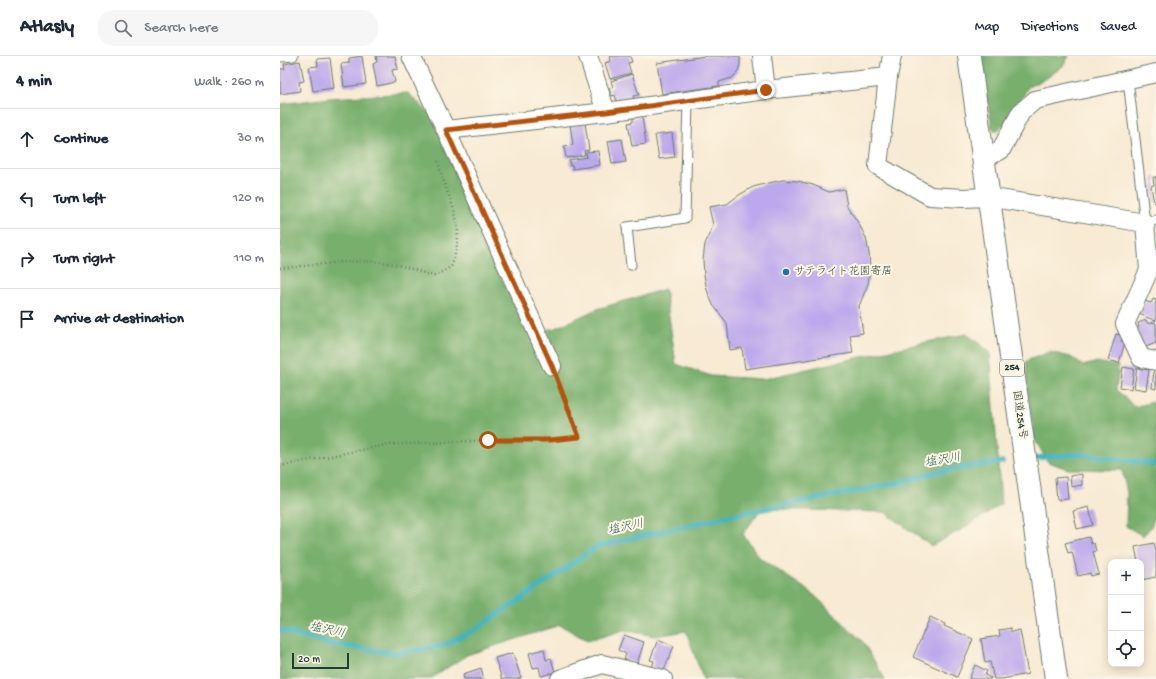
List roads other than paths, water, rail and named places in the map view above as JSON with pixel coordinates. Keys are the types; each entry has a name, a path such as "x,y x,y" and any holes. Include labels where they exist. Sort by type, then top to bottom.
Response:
{"highway":[{"name":"国道254号","path":"969,56 1056,679"}],"street":[{"path":"411,56 446,130 552,366"},
{"path":"588,56 606,112"},
{"path":"762,56 766,90"},
{"path":"892,56 888,77 878,166 930,196 964,198 988,197 1150,222 1149,270 1125,324 1141,358 1156,361"},
{"path":"983,159 1001,150 1021,112 1035,100 1156,73"},
{"path":"446,130 606,112 766,90 888,77"},
{"path":"560,679 598,672 663,679"}],"lane":[{"path":"281,56 293,56"},
{"path":"1128,80 1150,222"},
{"path":"631,264 628,227 685,218 688,101"}],"waterway":[{"name":"塩沢川","path":"1035,458 1079,454 1156,464"},
{"name":"塩沢川","path":"280,630 328,644 396,653 442,646 473,631 598,546 743,513 898,483 936,472 1002,462"}],"place":[{"name":"サテライト花園寄居","path":"786,272"}]}
